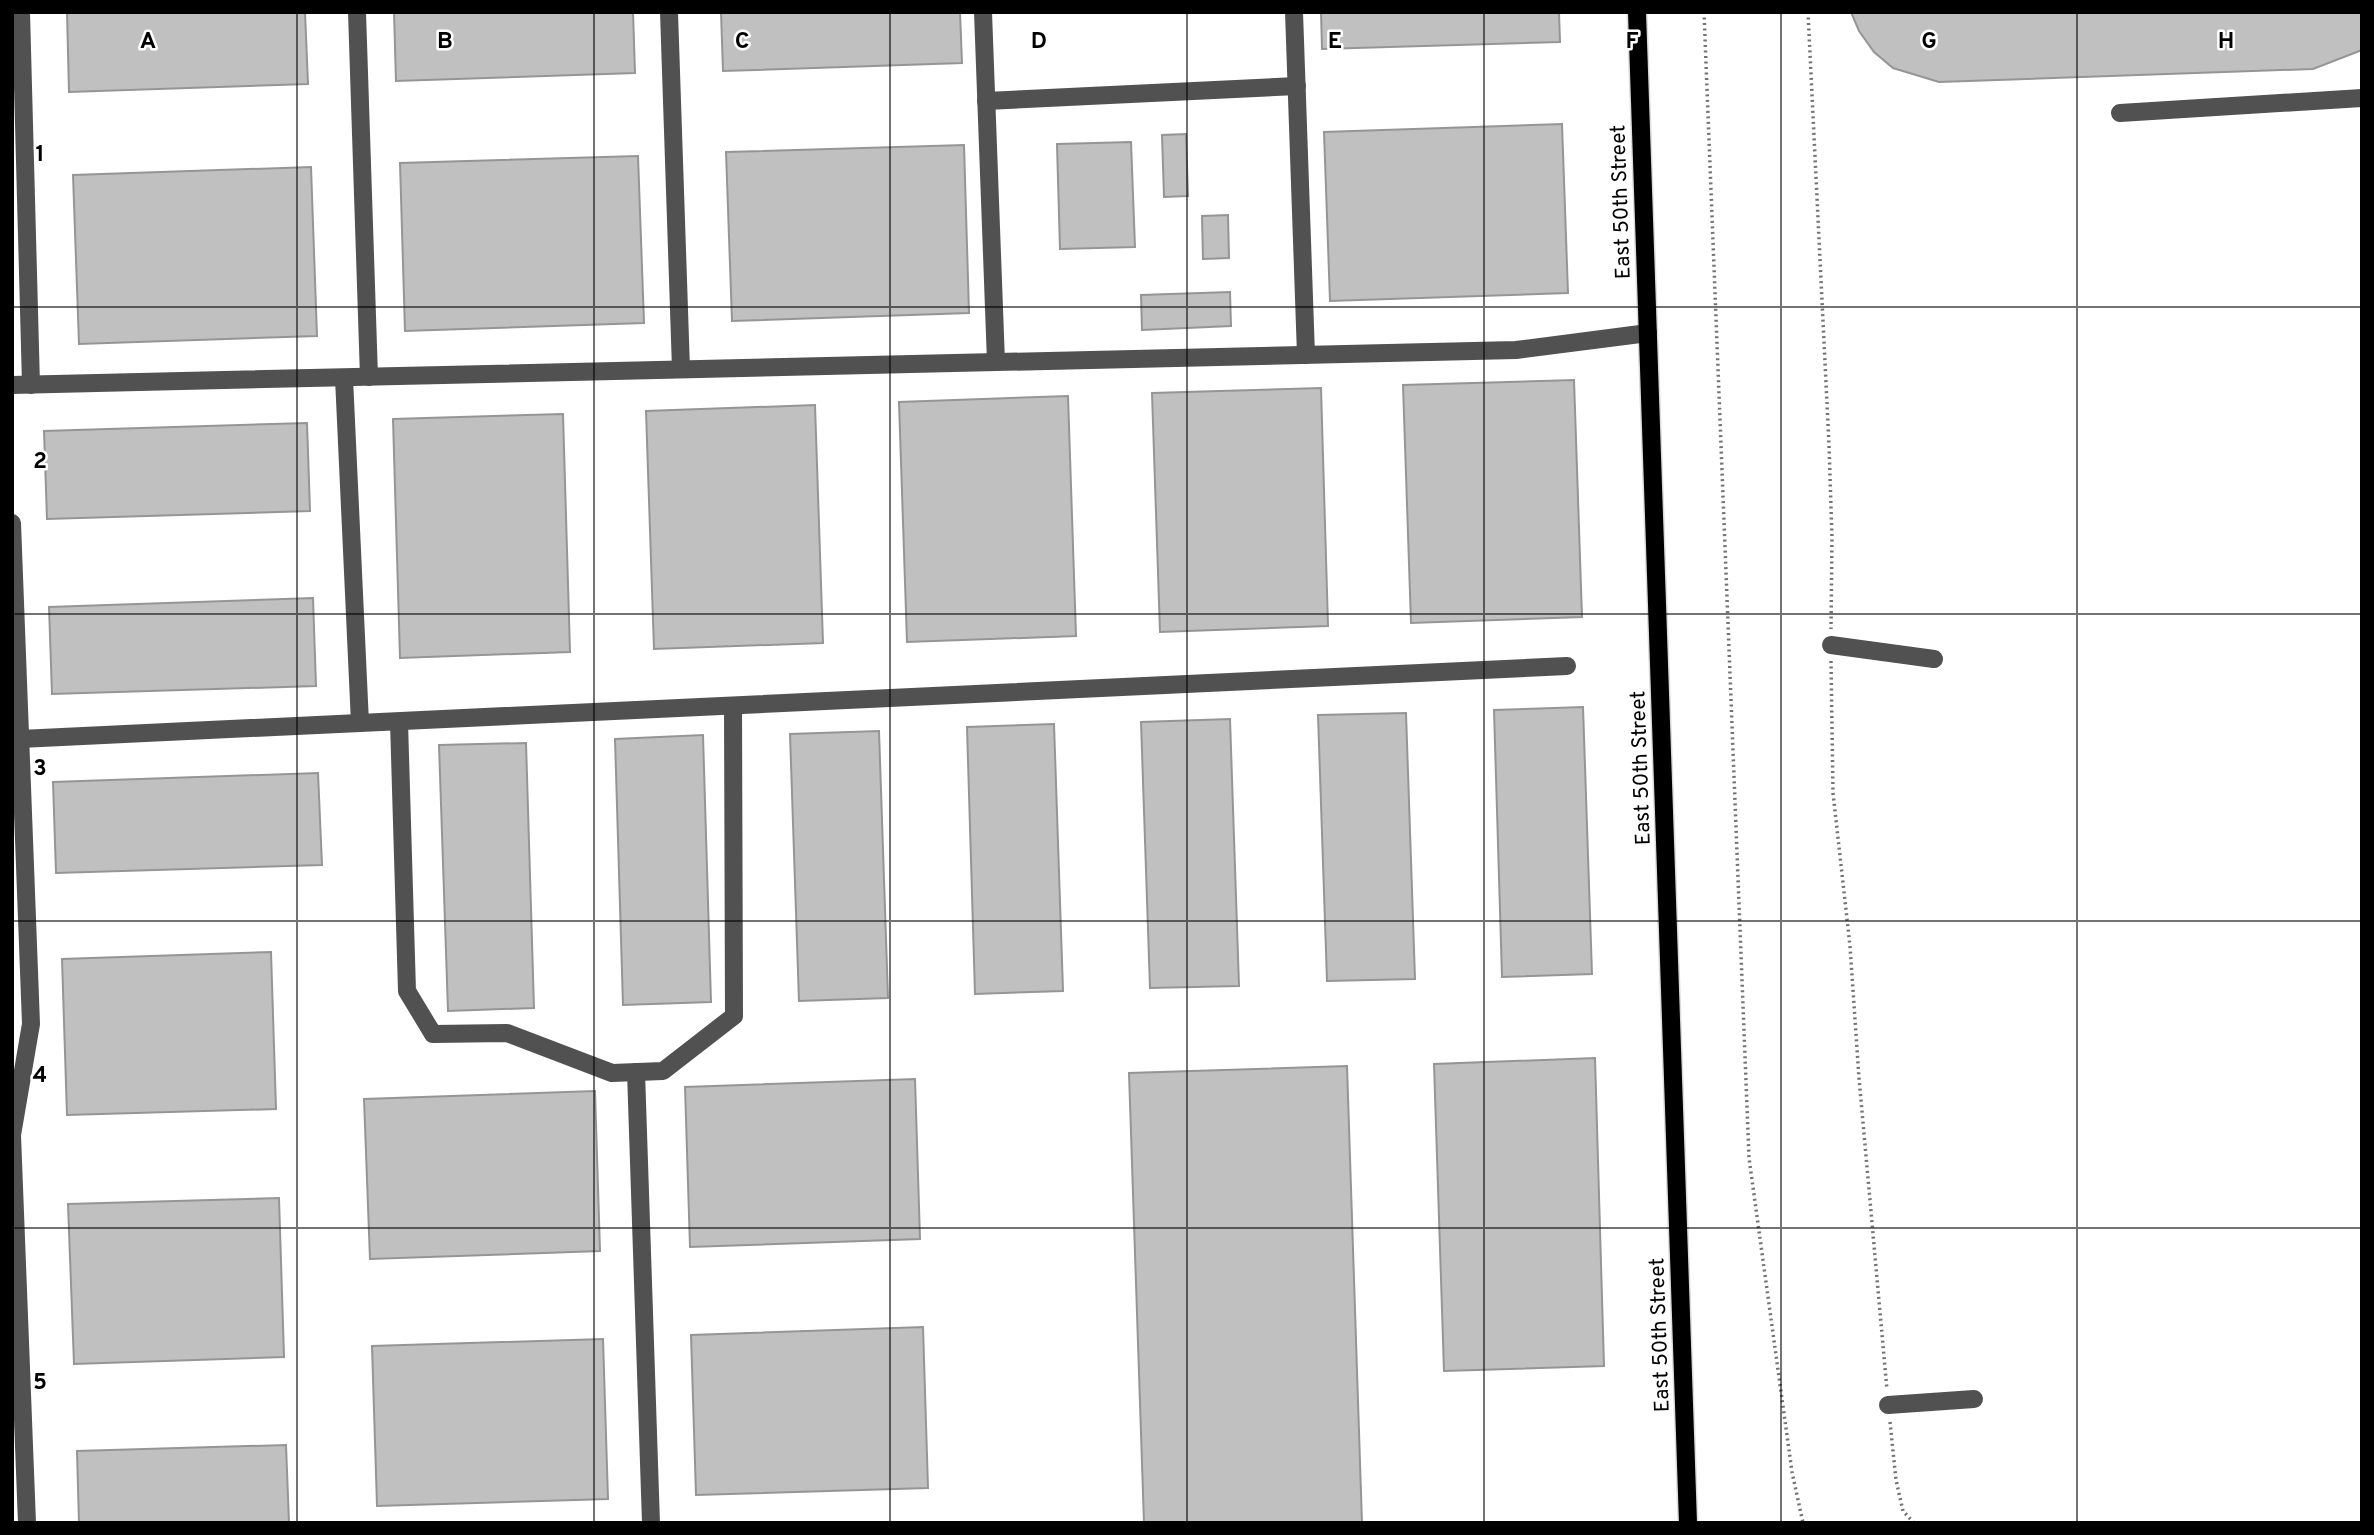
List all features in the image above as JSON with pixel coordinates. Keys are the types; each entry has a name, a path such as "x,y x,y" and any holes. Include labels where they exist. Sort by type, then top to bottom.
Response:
{"main road":[{"name":"East 50th Street","path":"1637,12 1688,1523"}],"lane":[{"path":"21,12 31,385"},
{"path":"357,12 369,377"},
{"path":"669,12 681,369"},
{"path":"983,12 996,362"},
{"path":"1294,12 1306,355"},
{"path":"986,101 1297,86"},
{"path":"2120,113 2362,98"},
{"path":"12,385 1516,350 1648,333"},
{"path":"344,377 359,723"},
{"path":"12,523 31,1024 15,1099 12,1135 27,1523"},
{"path":"1831,645 1934,659"},
{"path":"20,739 1567,666"},
{"path":"400,722 407,990 433,1034 507,1033 612,1073 663,1071 734,1016 733,706"},
{"path":"636,1072 651,1523"},
{"path":"1888,1405 1974,1399"}],"path":[{"path":"1704,12 1749,1158 1792,1472 1803,1523"},
{"path":"1808,12 1832,538 1833,793 1850,946 1860,1092 1896,1480 1903,1511 1914,1523"}],"building":[{"path":"67,12 305,12 308,84 69,92"},
{"path":"394,12 633,12 635,73 396,81"},
{"path":"721,12 960,12 962,63 723,71"},
{"path":"1321,12 1559,12 1560,42 1322,49"},
{"path":"1851,12 2362,12 2362,50 2313,69 1939,82 1893,68 1874,52 1859,31"},
{"path":"1562,124 1568,293 1330,301 1324,132"},
{"path":"1186,134 1188,196 1164,197 1162,135"},
{"path":"1131,142 1135,247 1060,249 1057,144"},
{"path":"964,145 969,313 732,321 726,152"},
{"path":"638,156 644,323 405,331 400,163"},
{"path":"311,167 317,336 79,344 73,175"},
{"path":"1228,215 1229,258 1203,259 1202,216"},
{"path":"1230,292 1231,326 1142,330 1141,295"},
{"path":"1574,380 1582,617 1411,623 1403,385"},
{"path":"1321,388 1328,626 1160,632 1152,393"},
{"path":"1068,396 1076,636 907,642 899,402"},
{"path":"815,405 823,643 654,649 646,411"},
{"path":"563,414 570,652 400,658 393,419"},
{"path":"307,423 310,511 47,519 44,431"},
{"path":"313,598 316,686 52,694 49,607"},
{"path":"1583,707 1592,974 1502,977 1494,710"},
{"path":"1406,713 1415,979 1327,981 1318,715"},
{"path":"1230,719 1239,986 1150,988 1141,722"},
{"path":"1054,724 1063,991 975,994 967,727"},
{"path":"879,731 888,998 799,1001 790,734"},
{"path":"703,735 711,1002 623,1005 615,739"},
{"path":"526,743 534,1008 448,1011 439,745"},
{"path":"318,773 322,865 56,873 53,782"},
{"path":"271,952 276,1109 67,1115 62,959"},
{"path":"1595,1058 1604,1366 1444,1371 1434,1064"},
{"path":"1347,1066 1362,1523 1144,1523 1129,1073"},
{"path":"915,1079 920,1239 690,1247 685,1087"},
{"path":"595,1091 600,1251 370,1259 364,1099"},
{"path":"279,1198 284,1357 74,1364 68,1204"},
{"path":"923,1327 928,1488 696,1495 691,1335"},
{"path":"603,1339 608,1499 377,1506 372,1346"},
{"path":"286,1445 289,1523 79,1523 77,1451"}]}
